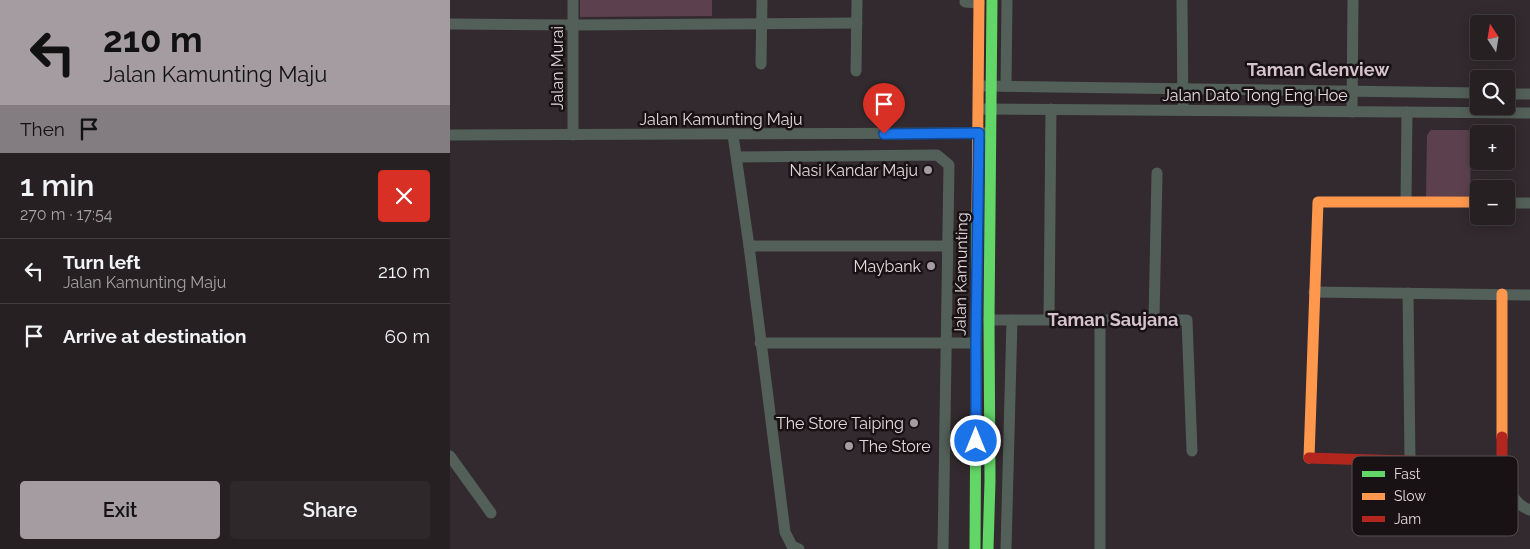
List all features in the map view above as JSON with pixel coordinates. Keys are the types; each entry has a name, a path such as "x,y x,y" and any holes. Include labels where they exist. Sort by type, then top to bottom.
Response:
{"main road":[{"name":"Jalan Kamunting","path":"988,549 990,481 992,0"},
{"name":"Jalan Kamunting","path":"975,549 977,481 976,343 979,2"},
{"path":"1352,459 1308,458 1318,202 1470,202"},
{"path":"1502,294 1502,456"}],"street":[{"name":"Jalan Murai","path":"573,0 573,135"},
{"path":"761,64 762,0"},
{"path":"856,71 857,0"},
{"path":"1006,86 1007,0"},
{"path":"1182,0 1183,110"},
{"path":"1352,112 1353,0"},
{"path":"965,2 979,2"},
{"path":"450,24 857,23"},
{"path":"979,86 1470,93"},
{"path":"1515,94 1530,94"},
{"name":"Jalan Dato Tong Eng Hoe","path":"979,109 1530,113"},
{"path":"1049,319 1051,109"},
{"path":"1406,201 1407,112"},
{"name":"Jalan Kamunting Maju","path":"450,136 992,133"},
{"path":"733,135 750,246 760,343 784,532 792,546 799,549"},
{"path":"736,157 937,155 949,165 943,549"},
{"path":"1154,320 1157,173"},
{"path":"1515,202 1530,203"},
{"path":"750,246 947,246"},
{"path":"1314,292 1530,295"},
{"path":"1408,293 1410,456"},
{"path":"990,320 1187,320 1192,451"},
{"path":"1006,549 1012,320"},
{"path":"1100,320 1100,549"},
{"path":"760,343 976,343"},
{"path":"450,456 491,513"},
{"path":"1518,503 1530,510"}],"shaded area":[{"path":"580,0 712,0 712,16 580,17"},
{"path":"1431,130 1468,130 1470,133 1470,196 1426,197 1427,135"}],"traffic: fast":[{"path":"988,549 990,481 989,320 992,0"},
{"path":"975,549 977,211"}],"traffic: slow":[{"path":"977,211 979,0"},
{"path":"1309,458 1318,202 1470,202"},
{"path":"1502,294 1502,437"}],"traffic: jam":[{"path":"1502,437 1502,456"},
{"path":"1309,458 1352,459"}],"place":[{"name":"Nasi Kandar Maju","path":"928,170"},
{"name":"Maybank","path":"931,266"},
{"name":"The Store Taiping","path":"914,423"},
{"name":"The Store","path":"849,446"}],"district":[{"name":"Taman Glenview","path":"1318,69"},
{"name":"Taman Saujana","path":"1113,319"}],"route":[{"path":"884,134 979,133 976,441"}]}
